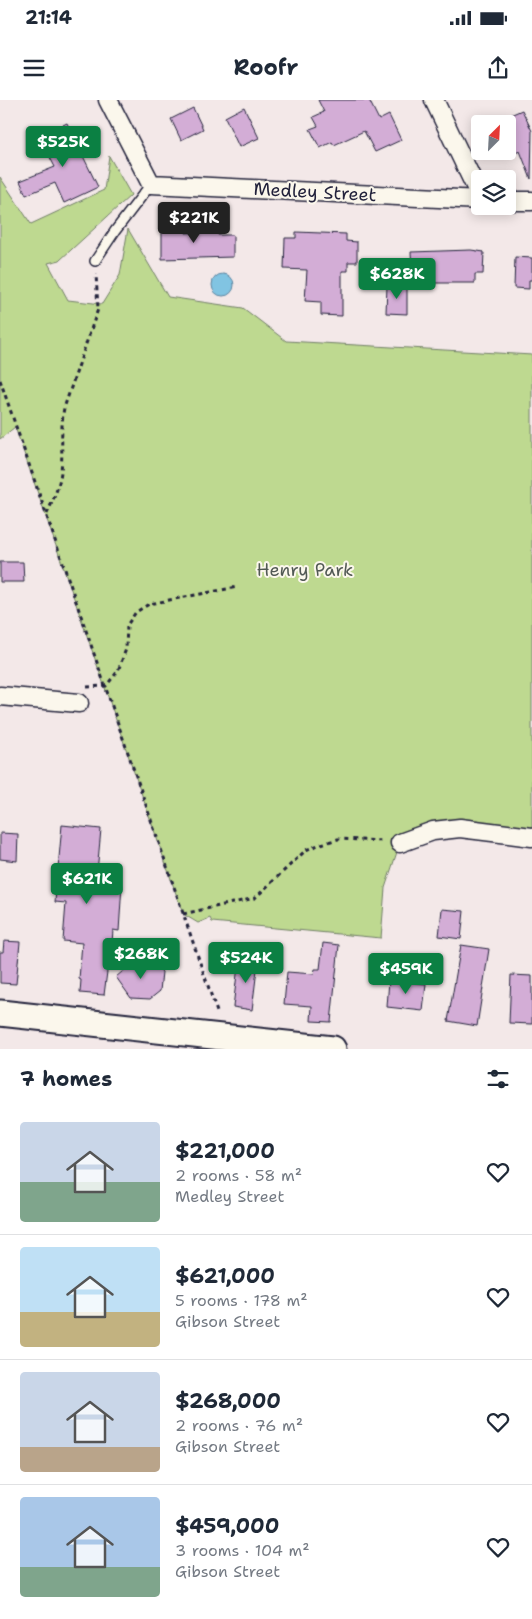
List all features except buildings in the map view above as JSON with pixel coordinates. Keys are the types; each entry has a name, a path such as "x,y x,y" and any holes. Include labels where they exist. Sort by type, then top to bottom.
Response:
{"main road":[{"path":"0,1013 333,1049"}],"street":[{"path":"108,100 150,184"},
{"path":"434,100 471,179"},
{"name":"Medley Street","path":"150,184 471,198"},
{"path":"516,201 532,202"},
{"path":"0,696 79,703"},
{"path":"400,843 433,831 460,828 532,836"}],"lane":[{"path":"95,260 114,230 150,184"}],"path":[{"path":"47,514 61,470 61,423 64,408 98,309 95,260"},
{"path":"0,380 216,1008 224,1037"},
{"path":"79,703 74,688 106,686 118,671 126,649 127,625 136,612 149,604 237,588"},
{"path":"183,914 255,898 306,850 321,844 338,839 400,843"}],"green space":[{"name":"Henry Park","path":"109,156 131,195 60,260 48,263 68,300 102,304 120,275 128,229 168,297 243,308 286,341 532,355 532,837 460,828 400,843 385,888 381,938 212,922 210,918 198,923 183,914 15,427 0,439 0,177 31,224 104,190"}],"water":[{"path":"223,274 231,277 234,285 231,293 223,296 215,293 212,285 215,277"}]}
